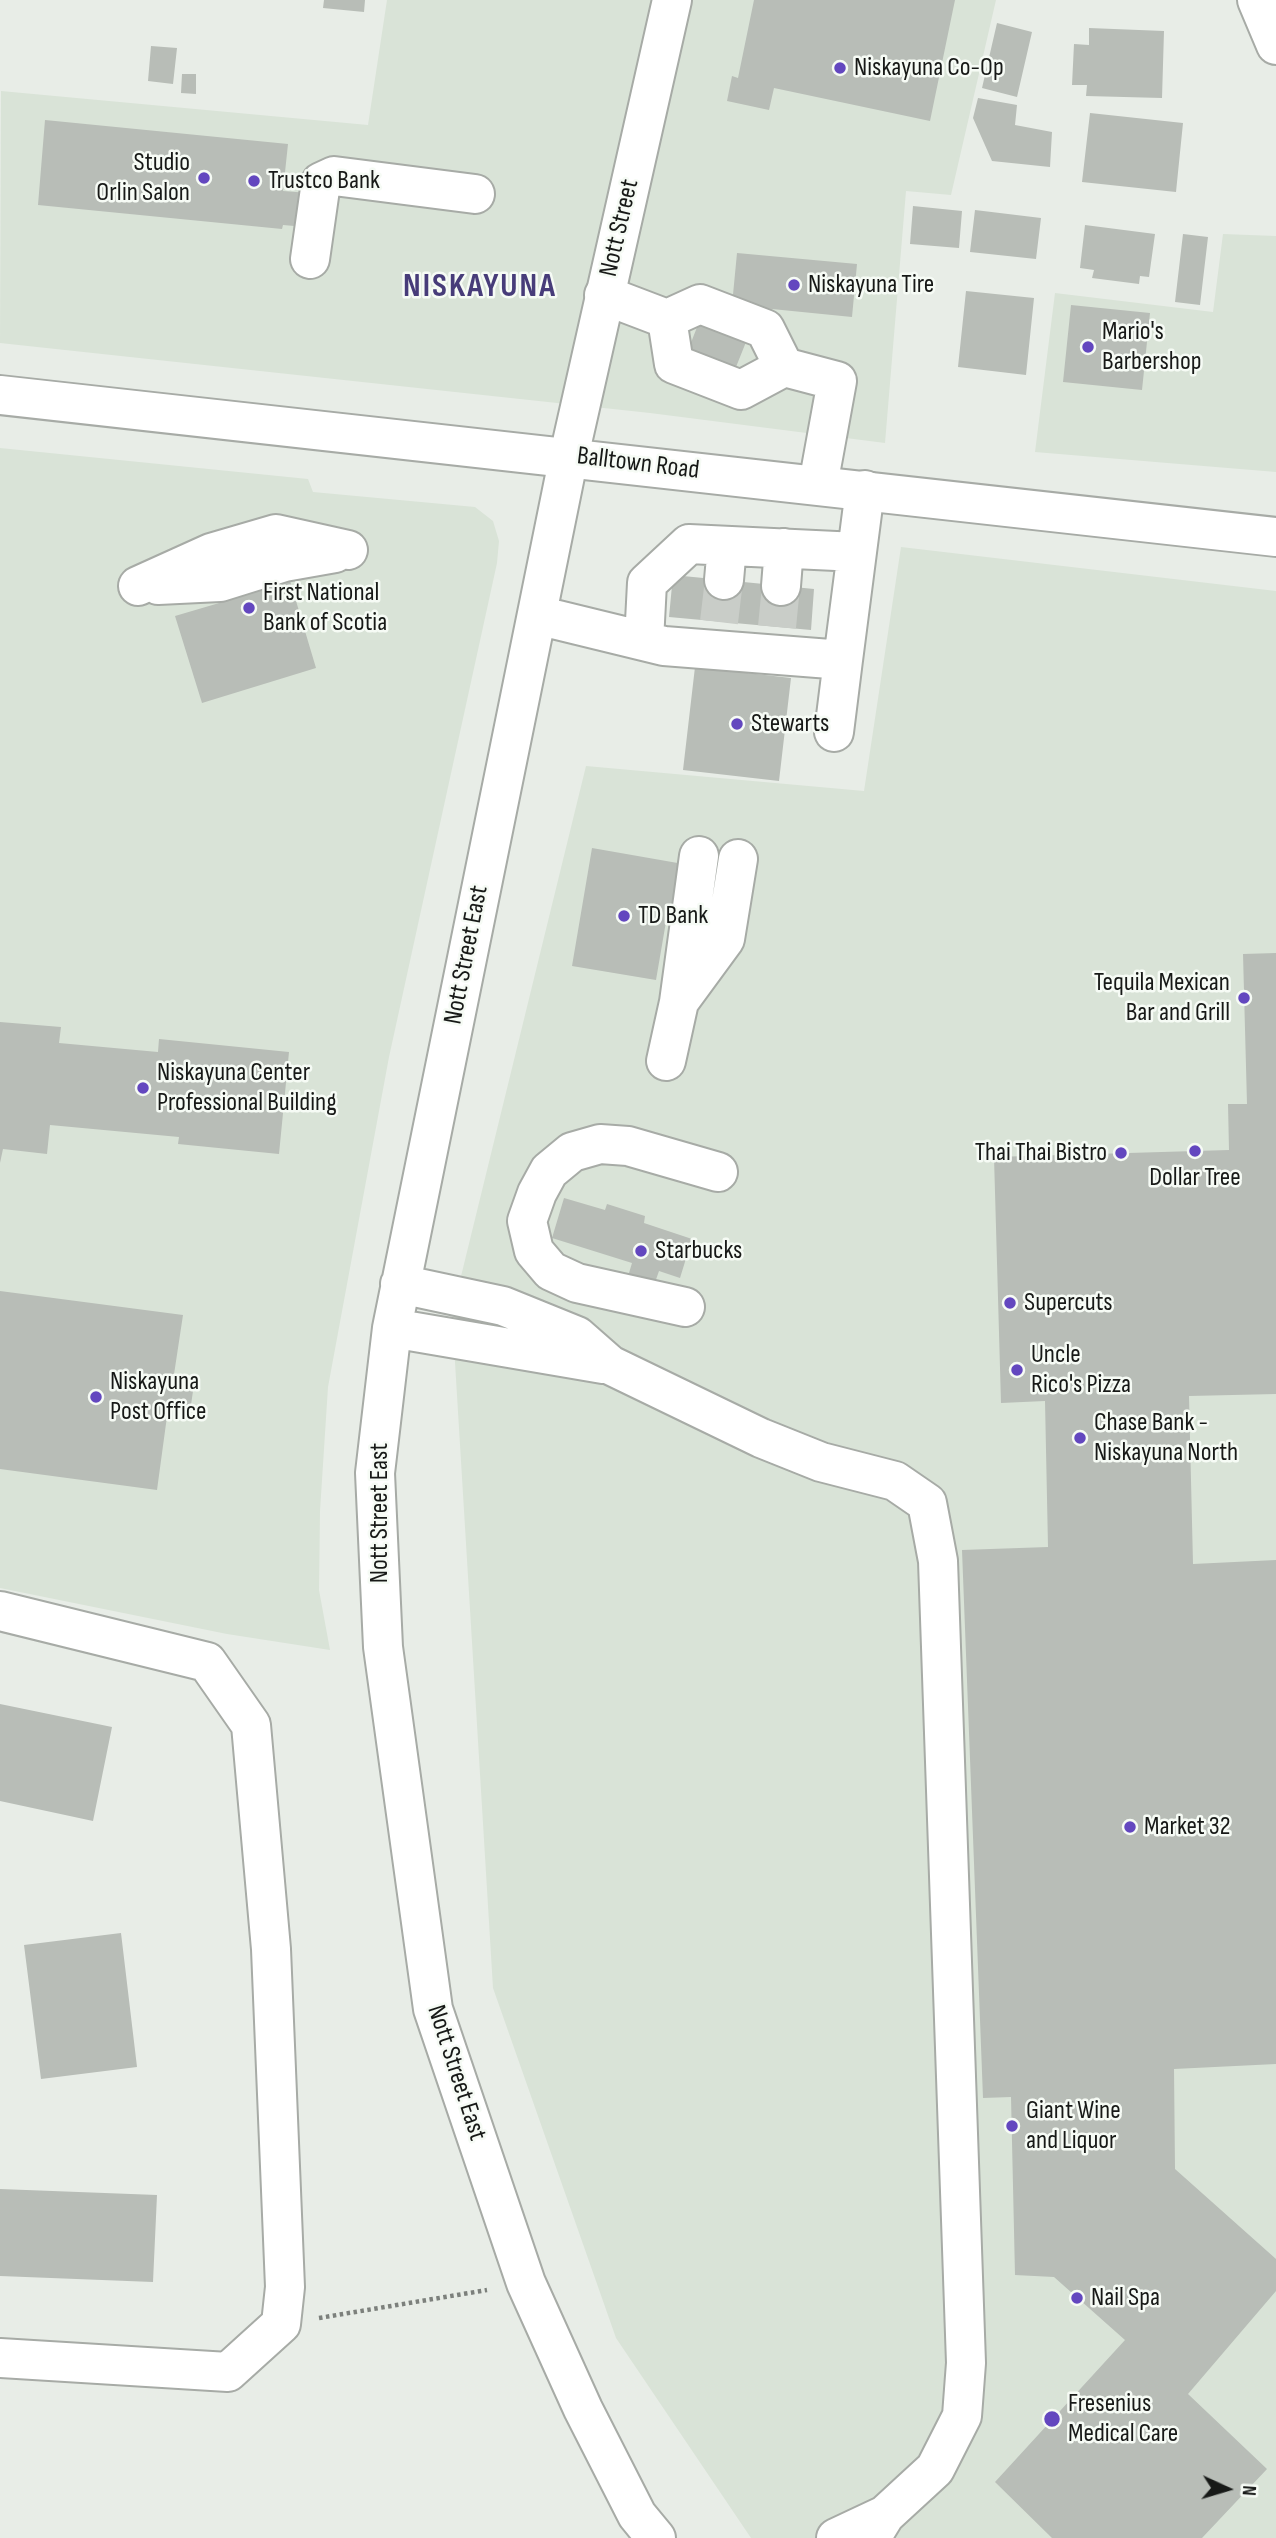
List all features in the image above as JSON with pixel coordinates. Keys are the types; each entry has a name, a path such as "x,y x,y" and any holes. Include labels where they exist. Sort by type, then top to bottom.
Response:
{"street":[{"name":"Nott Street","path":"569,456 671,0"},
{"path":"1257,0 1276,45"},
{"path":"310,259 321,183 334,176 475,194"},
{"path":"604,295 667,319 700,304 765,329 784,367"},
{"path":"667,319 674,364 741,390 784,367 837,381 818,485"},
{"name":"Balltown Road","path":"0,395 569,456 1276,537"},
{"name":"Nott Street East","path":"569,456 391,1328 375,1473 383,1647 433,2009 526,2283 583,2409 637,2515 656,2538"},
{"path":"834,732 865,490"},
{"path":"138,586 211,553 276,534 348,550"},
{"path":"644,641 647,583 689,544 726,563 784,548 857,552"},
{"path":"781,586 784,548"},
{"path":"537,615 664,646 717,636 775,641 843,660"},
{"path":"666,1061 679,1002 719,858"},
{"path":"685,1307 577,1283 551,1271 534,1251 527,1221 537,1193 549,1171 572,1152 600,1144 628,1146 718,1172"},
{"path":"400,1284 503,1306 577,1336 610,1365 761,1438 821,1462 895,1481 928,1503 938,1561 966,2364 962,2416 935,2469 878,2527 836,2538"},
{"path":"391,1328 610,1365"},
{"path":"0,1611 207,1662 251,1725 271,1950 285,2287 281,2324 228,2372 0,2358"}],"path":[{"path":"281,2324 526,2283"}],"shaded area":[{"path":"387,0 996,0 951,195 906,191 885,443 650,413 0,343 1,91 368,125"},
{"path":"1223,234 1276,236 1276,472 1035,452 1055,293 1213,312"},
{"path":"0,448 308,479 313,492 475,507 493,521 499,541 497,563 389,1057 328,1387 320,1511 319,1590 330,1650 227,1634 0,1588"},
{"path":"901,547 1276,591 1276,2538 751,2538 616,2338 493,1988 452,1313 586,766 864,791"}],"building":[{"path":"324,0 365,0 364,12 323,8"},
{"name":"Niskayuna Co-Op","path":"754,0 955,0 930,121 774,88 769,110 727,101 732,76 738,78"},
{"path":"997,23 1032,32 1017,97 982,88"},
{"path":"1089,28 1164,31 1162,98 1086,96 1087,85 1072,85 1074,44 1089,45"},
{"path":"151,46 177,48 173,84 148,81"},
{"path":"182,74 196,74 196,94 181,93"},
{"path":"978,98 1017,105 1015,125 1052,132 1050,167 992,161 973,118"},
{"path":"1090,113 1183,123 1176,192 1082,182"},
{"path":"45,120 288,144 283,191 309,193 306,227 283,225 282,229 38,205"},
{"path":"913,206 962,211 959,248 910,244"},
{"path":"975,210 1041,218 1036,259 970,252"},
{"path":"1085,225 1155,234 1149,277 1140,276 1139,284 1092,278 1094,270 1080,268"},
{"path":"1183,234 1208,237 1200,305 1175,302"},
{"name":"Niskayuna Tire","path":"737,253 857,264 852,317 732,305"},
{"path":"966,291 1034,298 1026,375 958,367"},
{"path":"1071,305 1150,313 1142,390 1063,382"},
{"path":"701,317 748,337 732,377 685,358"},
{"name":"First National Bank of Scotia","path":"271,517 316,668 202,703 175,616 226,601 207,536"},
{"path":"673,575 814,589 811,630 669,617"},
{"name":"Stewarts","path":"695,667 791,678 779,781 683,770"},
{"name":"TD Bank","path":"592,848 689,865 731,921 668,910 656,980 572,966"},
{"path":"1276,953 1276,1394 1189,1396 1193,1564 1276,1560 1276,2064 1174,2069 1175,2169 1276,2259 1276,2291 1188,2394 1267,2469 1202,2538 1052,2538 995,2482 1125,2340 1054,2277 1015,2275 1011,2097 983,2098 962,1550 1048,1547 1045,1401 1001,1403 994,1157 1229,1150 1228,1104 1247,1104 1243,954"},
{"name":"Niskayuna Center Professional Building","path":"0,1022 61,1027 59,1043 158,1052 159,1039 289,1052 279,1154 178,1144 179,1137 50,1125 47,1154 3,1149 0,1163"},
{"name":"Starbucks","path":"564,1198 605,1210 607,1204 645,1216 644,1223 692,1239 680,1278 659,1271 652,1291 626,1283 632,1263 552,1238"},
{"name":"Niskayuna Post Office","path":"0,1291 183,1315 173,1381 194,1384 190,1412 168,1409 157,1490 0,1469"},
{"path":"0,1704 112,1727 93,1821 0,1801"},
{"path":"121,1933 137,2067 41,2079 24,1945"},
{"path":"0,2189 157,2195 153,2282 0,2276"}],"tunnel":[{"path":"719,622 724,580"},
{"path":"777,627 781,586"}],"place":[{"name":"Niskayuna Co-Op","path":"840,68"},
{"name":"Studio Orlin Salon","path":"204,178"},
{"name":"Trustco Bank","path":"254,181"},
{"name":"Niskayuna Tire","path":"794,285"},
{"name":"Mario's Barbershop","path":"1088,347"},
{"name":"First National Bank of Scotia","path":"249,608"},
{"name":"Stewarts","path":"737,724"},
{"name":"TD Bank","path":"624,916"},
{"name":"Tequila Mexican Bar and Grill","path":"1244,998"},
{"name":"Niskayuna Center Professional Building","path":"143,1088"},
{"name":"Dollar Tree","path":"1195,1151"},
{"name":"Thai Thai Bistro","path":"1121,1153"},
{"name":"Starbucks","path":"641,1251"},
{"name":"Supercuts","path":"1010,1303"},
{"name":"Uncle Rico's Pizza","path":"1017,1370"},
{"name":"Niskayuna Post Office","path":"96,1397"},
{"name":"Chase Bank - Niskayuna North","path":"1080,1438"},
{"name":"Market 32","path":"1130,1827"},
{"name":"Giant Wine and Liquor","path":"1012,2126"},
{"name":"Nail Spa","path":"1077,2298"},
{"name":"Fresenius Medical Care","path":"1052,2419"}],"district":[{"name":"NISKAYUNA","path":"480,288"}]}
